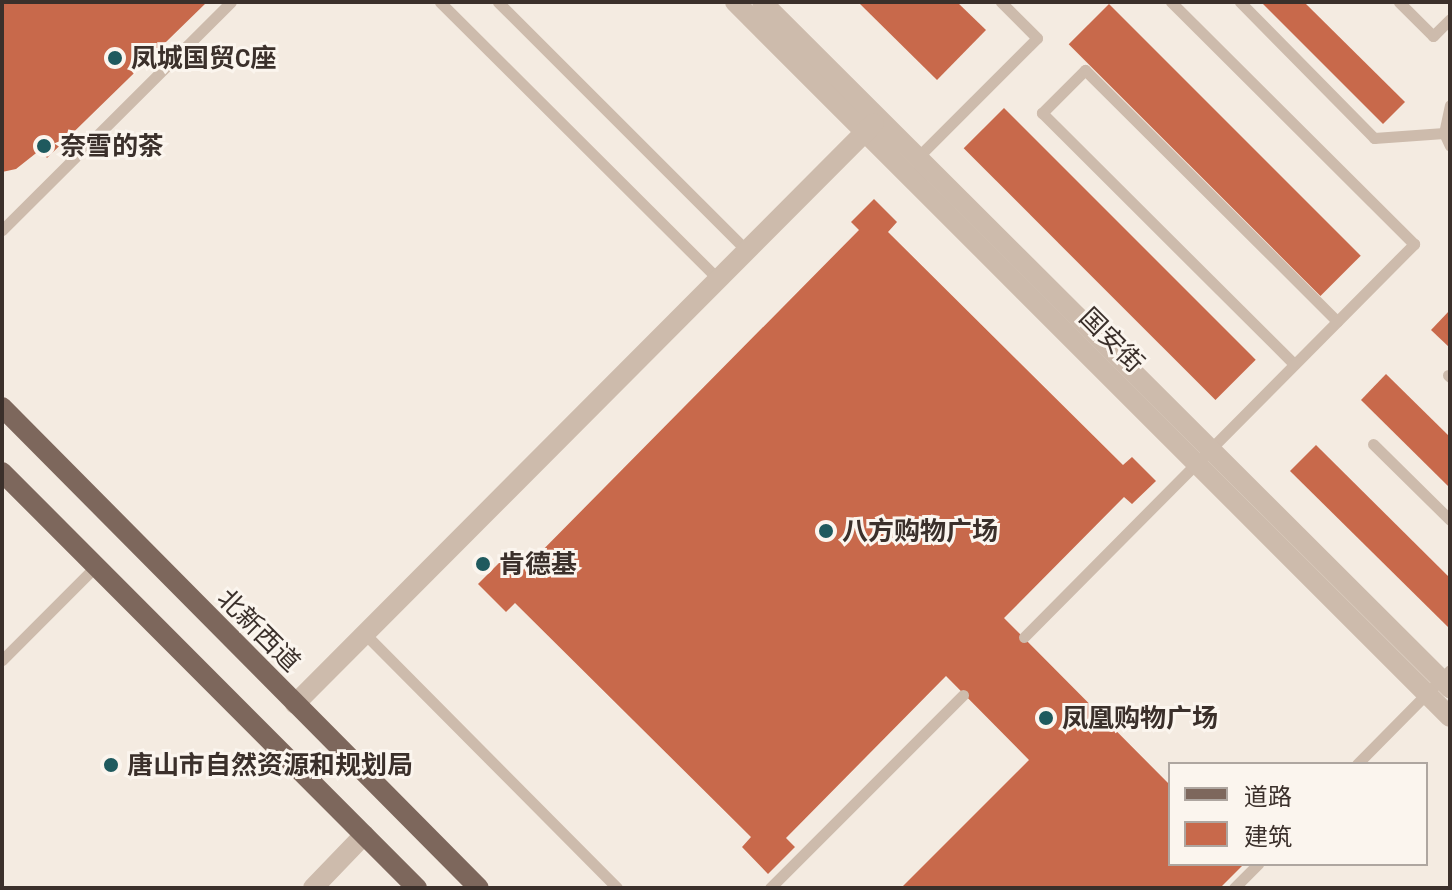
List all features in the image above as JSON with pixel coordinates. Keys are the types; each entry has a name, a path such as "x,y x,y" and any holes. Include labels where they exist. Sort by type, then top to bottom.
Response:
{"main road":[{"name":"北新西道","path":"2,407 479,888"},
{"path":"2,472 417,888"}],"street":[{"name":"国安街","path":"735,2 872,125 1203,455 1442,683 1450,717"},
{"name":"国安街","path":"762,2 872,125"},
{"path":"295,704 872,125"},
{"path":"313,888 364,835"}],"lane":[{"path":"2,230 231,2"},
{"path":"440,2 718,279"},
{"path":"498,2 746,250"},
{"path":"911,164 1037,38 1001,2"},
{"path":"1024,637 1414,244 1171,2"},
{"path":"1240,2 1374,138 1444,133"},
{"path":"1399,2 1433,36 1450,19"},
{"path":"1294,364 1042,113 1085,70 1337,321"},
{"path":"1450,105 1444,133 1450,146"},
{"path":"1373,444 1450,520"},
{"path":"2,660 96,566"},
{"path":"364,633 617,888"},
{"path":"1359,762 1442,683"},
{"path":"770,888 963,695"},
{"path":"1234,888 1256,866"}],"building":[{"path":"2,2 207,2 47,158 40,150 16,169 2,172"},
{"path":"858,2 957,2 986,30 937,80"},
{"path":"1261,2 1304,2 1405,102 1383,124"},
{"path":"1109,4 1361,256 1320,296 1069,44"},
{"path":"1004,108 1256,360 1215,400 964,148"},
{"name":"八方购物广场","path":"874,199 897,222 888,232 1123,465 1132,457 1156,481 1132,504 1124,497 1004,618 1168,783 1168,866 1242,866 1220,888 901,888 1029,760 946,676 786,838 795,847 768,874 742,847 751,837 515,603 506,612 478,584 505,557 521,572 859,230 851,222"},
{"path":"1450,310 1450,348 1431,330"},
{"path":"1386,374 1450,437 1450,488 1361,400"},
{"path":"1316,445 1450,578 1450,629 1290,471"}],"place":[{"name":"凤城国贸C座","path":"115,58"},
{"name":"奈雪的茶","path":"44,146"},
{"name":"八方购物广场","path":"826,531"},
{"name":"肯德基","path":"483,564"},
{"name":"凤凰购物广场","path":"1046,718"},
{"name":"唐山市自然资源和规划局","path":"111,765"}]}
